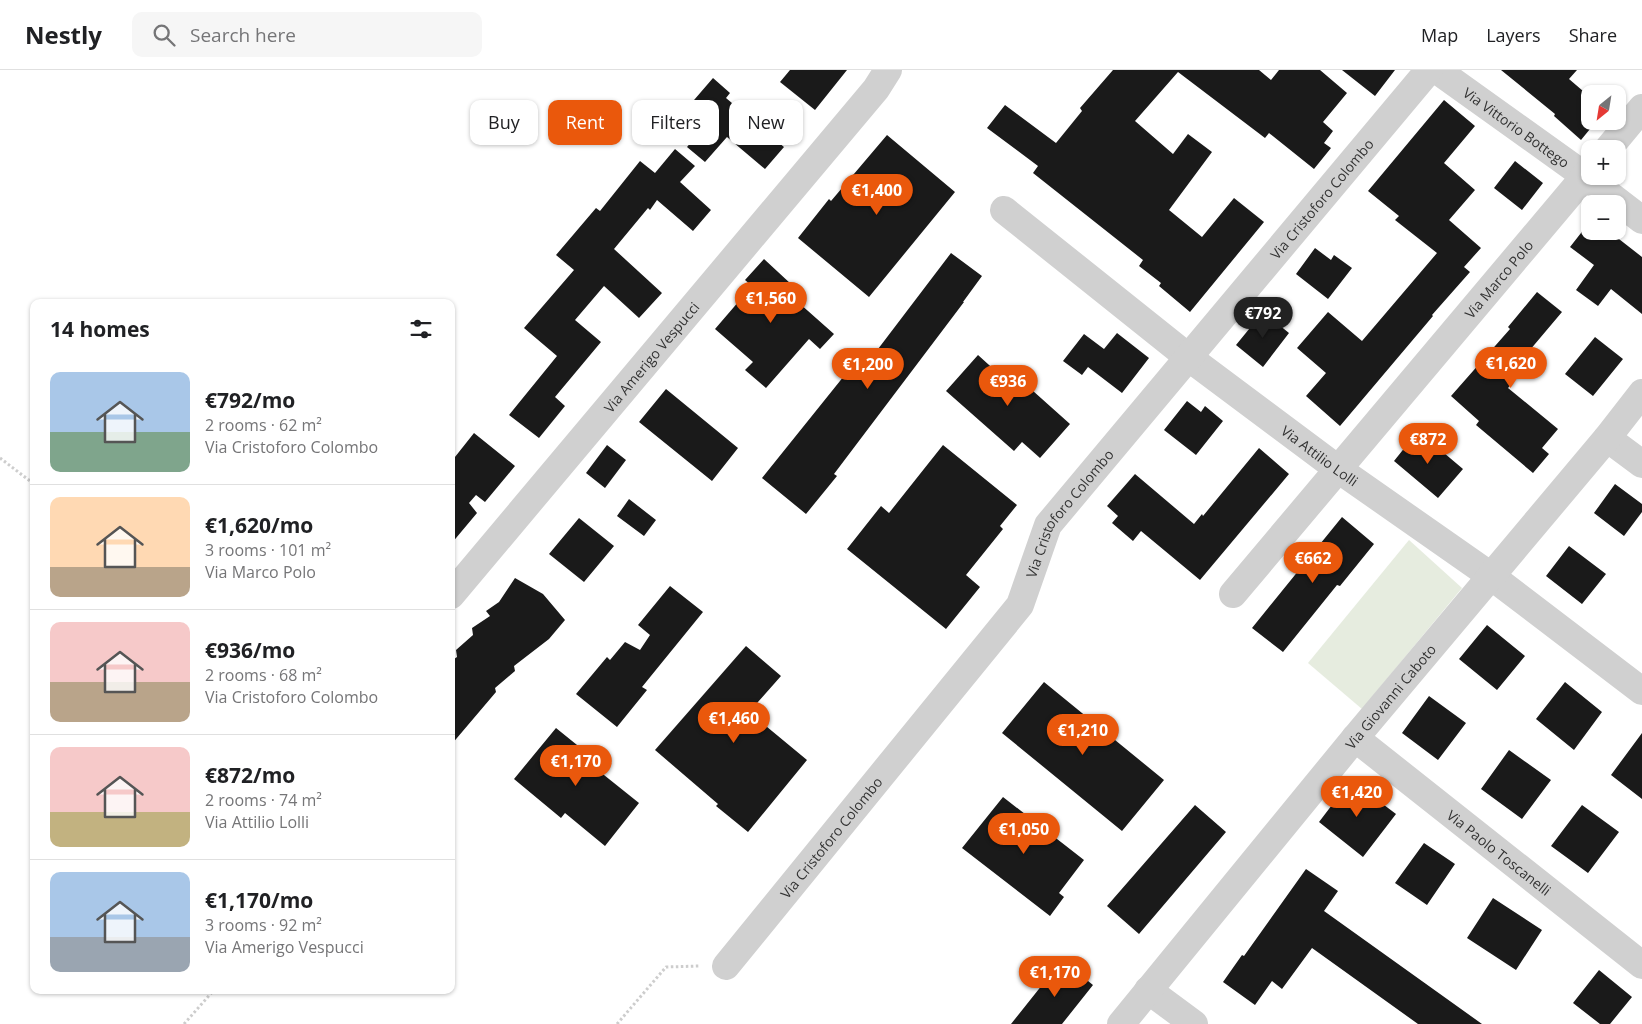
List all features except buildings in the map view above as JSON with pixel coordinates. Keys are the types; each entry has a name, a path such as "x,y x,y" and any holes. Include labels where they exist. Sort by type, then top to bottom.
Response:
{"street":[{"name":"Via Amerigo Vespucci","path":"455,590 876,89 888,70"},
{"name":"Via Cristoforo Colombo","path":"726,966 1020,605 1048,525 1429,70"},
{"name":"Via Vittorio Bottego","path":"1437,70 1581,168"},
{"path":"1615,140 1642,108"},
{"name":"Via Marco Polo","path":"1233,594 1581,181"},
{"name":"Via Vittorio Bottego","path":"1602,185 1642,220"},
{"name":"Via Attilio Lolli","path":"1004,210 1188,357 1338,469 1491,576 1642,691"},
{"name":"Via Giovanni Caboto","path":"1121,1024 1355,738 1607,438 1642,393"},
{"path":"1607,438 1642,464"},
{"name":"Via Paolo Toscanelli","path":"1355,738 1642,965"},
{"path":"1148,990 1194,1024"}],"path":[{"path":"0,458 30,481"},
{"path":"617,1024 666,967 726,966"},
{"path":"184,1024 210,994"}],"shaded area":[{"path":"1409,540 1462,588 1362,709 1308,663"}]}
